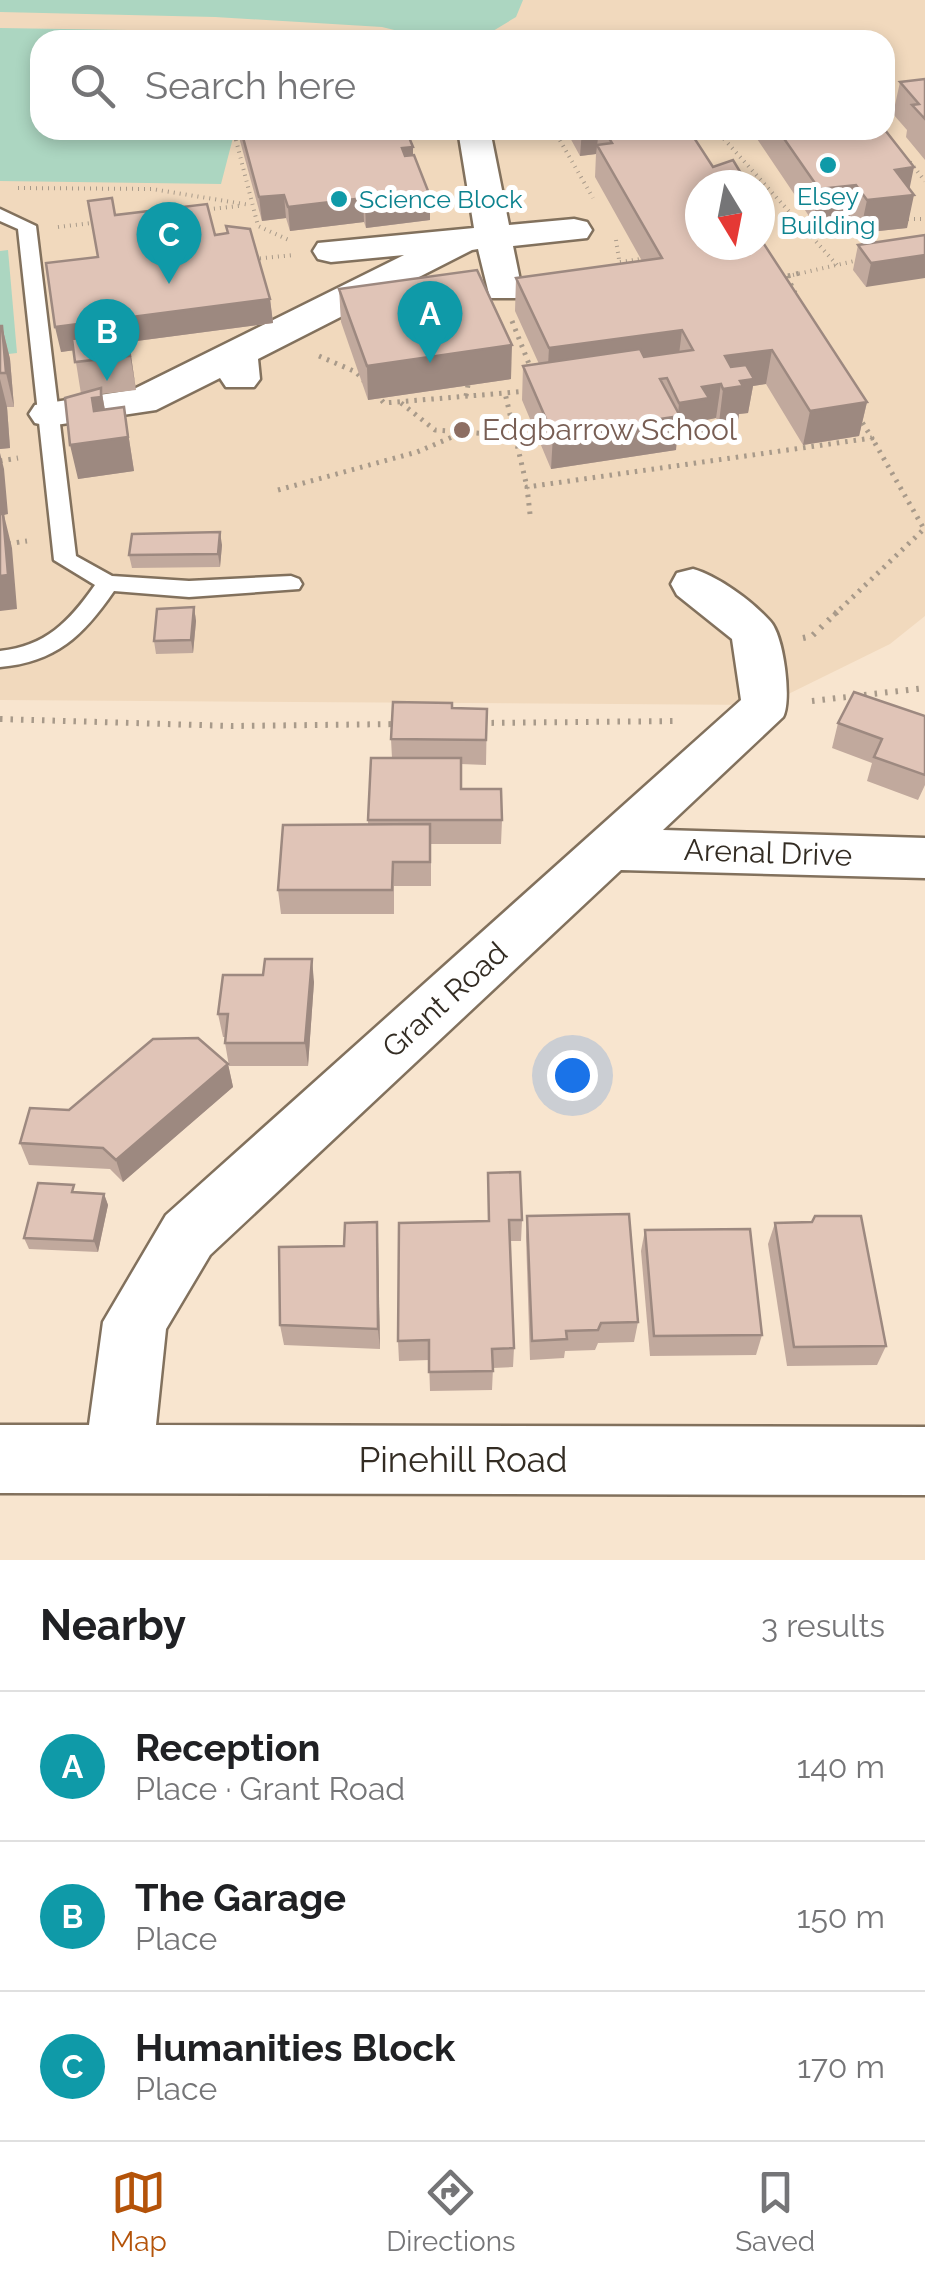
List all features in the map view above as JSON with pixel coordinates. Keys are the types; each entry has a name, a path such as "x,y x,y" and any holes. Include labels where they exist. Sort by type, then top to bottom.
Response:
{"street":[{"path":"474,140 478,238 505,298"},
{"path":"331,250 574,230"},
{"path":"49,414 142,400 239,366 478,238"},
{"path":"692,584 754,632 758,713"},
{"name":"Grant Road","path":"120,1459 135,1322 188,1235 758,713"},
{"name":"Arenal Drive","path":"612,848 925,858"},
{"name":"Pinehill Road","path":"0,1458 925,1461"}],"lane":[{"path":"5,206 28,230 65,560 108,583 189,588 292,584"},
{"path":"0,660 25,658 70,636 108,583"}],"path":[{"path":"895,105 912,106"},
{"path":"236,140 258,226 331,250"},
{"path":"725,140 837,265"},
{"path":"906,158 925,180"},
{"path":"581,178 594,176"},
{"path":"5,206 19,187 133,188 250,204"},
{"path":"195,211 250,204"},
{"path":"901,220 925,219"},
{"path":"28,230 102,222"},
{"path":"810,235 856,226"},
{"path":"254,259 331,250"},
{"path":"774,279 872,257"},
{"path":"620,262 641,259"},
{"path":"787,276 795,294"},
{"path":"505,298 534,374"},
{"path":"509,347 521,346"},
{"path":"239,366 321,356 356,372 384,403 540,389"},
{"path":"466,396 468,386"},
{"path":"505,394 530,514"},
{"path":"400,402 435,430 515,436"},
{"path":"756,649 812,636 925,530 854,410"},
{"path":"278,490 417,452 464,432"},
{"path":"527,488 872,438"},
{"path":"609,468 617,474"},
{"path":"471,724 758,713 925,688"},
{"path":"0,719 232,726 411,724"}],"shaded area":[{"name":"Edgbarrow School","path":"388,0 925,0 925,616 890,644 766,705 0,700 0,6"}],"green space":[{"path":"0,0 523,0 516,17 495,30 394,30 215,17 0,12"},
{"path":"0,28 130,30 30,30 30,140 232,140 221,184 0,181"},
{"path":"8,250 17,353 0,355 0,251"}],"building":[{"path":"925,79 925,119 912,105 919,104 900,82"},
{"name":"Science Block","path":"244,140 410,140 413,147 402,148 405,156 414,155 430,196 365,204 363,198 288,207 284,195 259,197"},
{"path":"610,140 695,140 713,167 733,160 739,170 685,170 685,260 774,260 867,402 810,411 772,350 725,356 731,367 746,365 754,379 740,381 743,386 702,387 709,398 679,403 667,378 660,379 680,416 553,435 523,366 640,349 644,357 693,350 682,330 549,348 516,278 662,258 597,145 612,143"},
{"path":"785,140 893,140 914,167 895,170 914,195 867,200 856,185 819,189"},
{"path":"112,198 115,215 207,204 215,235 228,233 226,226 250,229 270,299 55,327 46,263 98,257 88,201"},
{"path":"925,235 925,255 871,263 858,245"},
{"path":"477,270 512,345 367,366 339,289"},
{"path":"2,326 6,373 0,373"},
{"path":"127,332 130,356 75,362 72,339"},
{"path":"101,388 101,397 92,398 94,411 124,407 128,437 70,445 65,398"},
{"path":"0,514 8,575 0,576"},
{"path":"220,532 218,554 129,555 132,534"},
{"path":"194,607 191,640 154,641 157,609"},
{"path":"854,692 925,716 925,775 874,757 882,739 838,723"},
{"path":"393,702 452,703 452,708 487,709 486,740 391,739"},
{"path":"371,758 461,758 461,789 501,789 502,820 368,820"},
{"path":"430,824 430,862 393,862 392,890 278,890 283,825"},
{"path":"265,959 312,959 305,1043 225,1043 228,1014 218,1014 223,975 263,975"},
{"path":"198,1038 228,1064 116,1160 103,1148 20,1143 30,1108 69,1110 153,1039"},
{"path":"520,1172 522,1220 509,1220 514,1348 492,1349 493,1371 429,1372 429,1340 398,1341 399,1223 489,1221 488,1173"},
{"path":"38,1183 74,1185 72,1192 104,1194 94,1241 24,1238"},
{"path":"629,1214 638,1322 601,1323 598,1330 566,1331 567,1339 532,1341 527,1216"},
{"path":"815,1216 861,1216 886,1346 794,1347 775,1223 812,1222"},
{"path":"377,1222 378,1329 280,1325 279,1247 344,1246 345,1223"},
{"path":"750,1229 762,1335 654,1336 645,1230"}],"place":[{"name":"Elsey Building","path":"828,165"},
{"name":"Science Block","path":"339,199"},
{"name":"Humanities Block","path":"169,284"},
{"name":"Reception","path":"430,363"},
{"name":"The Garage","path":"107,381"},
{"name":"Edgbarrow School","path":"462,430"}]}
